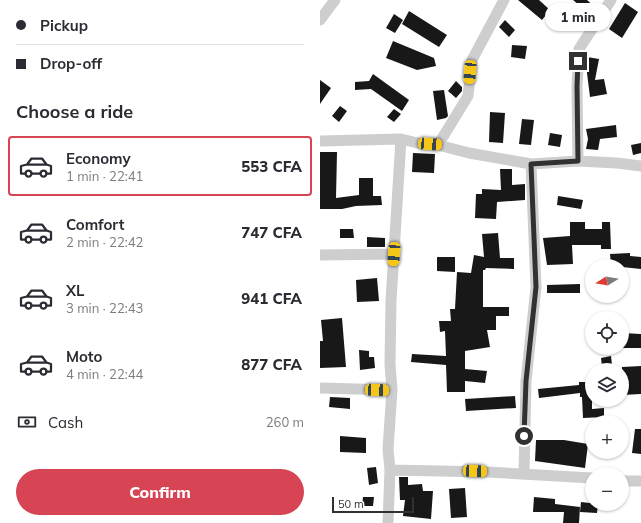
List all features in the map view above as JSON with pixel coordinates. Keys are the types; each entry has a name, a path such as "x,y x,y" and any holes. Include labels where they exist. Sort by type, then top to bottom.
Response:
{"street":[{"path":"320,20 335,0"},
{"path":"438,145 468,96 472,60 504,0"},
{"path":"578,161 577,86 579,49 611,0"},
{"path":"388,523 390,470 388,449 392,390 390,364 391,309 402,140"},
{"path":"320,141 402,140 422,144 438,145 469,153 531,164 578,161 641,166"},
{"path":"524,474 526,381 536,287 531,164"},
{"path":"320,255 394,254"},
{"path":"320,388 392,390"},
{"path":"390,470 482,471 585,478"},
{"path":"629,481 641,481"}],"building":[{"path":"518,0 539,0 550,10 542,20"},
{"path":"573,0 587,0 595,7 590,14"},
{"path":"625,3 638,12 622,38 609,29"},
{"path":"409,11 447,35 439,47 402,24"},
{"path":"394,14 403,20 395,33 386,28"},
{"path":"505,20 515,30 509,37 499,27"},
{"path":"393,41 434,58 436,66 417,70 386,58"},
{"path":"512,45 527,46 525,59 511,57"},
{"path":"587,57 599,59 595,80 604,79 607,94 590,97 586,65"},
{"path":"373,74 409,100 402,111 371,89 355,90 355,82 369,81"},
{"path":"320,80 331,88 320,104"},
{"path":"456,81 462,87 462,91 456,98 448,91"},
{"path":"444,90 448,116 437,120 433,91"},
{"path":"340,106 347,111 339,122 332,116"},
{"path":"394,109 401,114 394,122 387,117"},
{"path":"490,112 505,113 503,143 489,142"},
{"path":"522,119 534,120 531,145 519,144"},
{"path":"616,125 617,137 600,139 598,150 586,149 588,139 586,129"},
{"path":"550,133 562,135 560,147 548,145"},
{"path":"641,143 641,153 633,155 631,145"},
{"path":"320,152 337,152 336,198 359,195 359,178 373,178 373,196 381,196 382,205 356,206 342,209 320,209"},
{"path":"413,153 435,154 434,173 412,172"},
{"path":"500,169 512,169 512,185 525,184 525,200 497,202 496,219 475,218 476,194 482,194 482,189 501,190"},
{"path":"558,196 583,200 581,209 557,205"},
{"path":"570,222 585,222 585,229 602,229 602,222 610,222 611,249 601,249 601,245 572,245 573,264 547,265 543,238 570,236"},
{"path":"340,229 353,229 354,238 340,238"},
{"path":"498,233 500,258 514,258 514,269 486,268 483,270 483,307 509,307 509,316 496,316 496,330 487,330 490,347 465,351 465,369 487,371 485,383 465,381 465,392 447,392 446,365 411,362 412,354 446,356 445,331 440,332 439,321 451,321 450,309 455,309 457,272 471,273 474,255 484,257 482,234"},
{"path":"367,237 385,238 385,247 367,247"},
{"path":"630,253 630,256 641,257 641,269 629,268 629,259 610,259 610,254"},
{"path":"437,257 455,257 455,272 437,271"},
{"path":"377,278 379,301 357,302 356,280"},
{"path":"580,284 580,293 547,293 547,285"},
{"path":"342,318 346,367 320,368 320,341 323,341 321,320"},
{"path":"629,333 641,334 641,348 629,348"},
{"path":"359,350 369,351 369,357 374,357 375,368 360,370"},
{"path":"611,356 612,363 602,363 601,358"},
{"path":"641,366 641,394 629,395 629,367"},
{"path":"579,382 585,382 585,407 592,407 592,409 604,408 604,415 585,415 585,418 583,418 582,397 580,397 580,393 539,398 538,389 579,385"},
{"path":"515,396 516,408 466,411 465,399"},
{"path":"330,397 350,398 350,409 329,407"},
{"path":"635,429 641,429 641,454 632,453"},
{"path":"340,436 366,438 366,453 340,452"},
{"path":"536,440 564,440 585,444 585,468 535,461"},
{"path":"376,467 378,483 369,485 367,468"},
{"path":"399,477 408,477 408,485 422,484 423,491 433,491 431,519 403,516 405,500 400,500"},
{"path":"465,488 467,517 451,518 449,489"},
{"path":"363,497 374,497 373,506 362,506"},
{"path":"534,497 555,499 555,504 580,507 579,523 563,523 564,512 533,512"},
{"path":"581,502 585,502 585,511 597,511 597,513 580,512"}],"route":[{"path":"524,436 526,381 536,287 531,164 578,161 578,61"}]}
